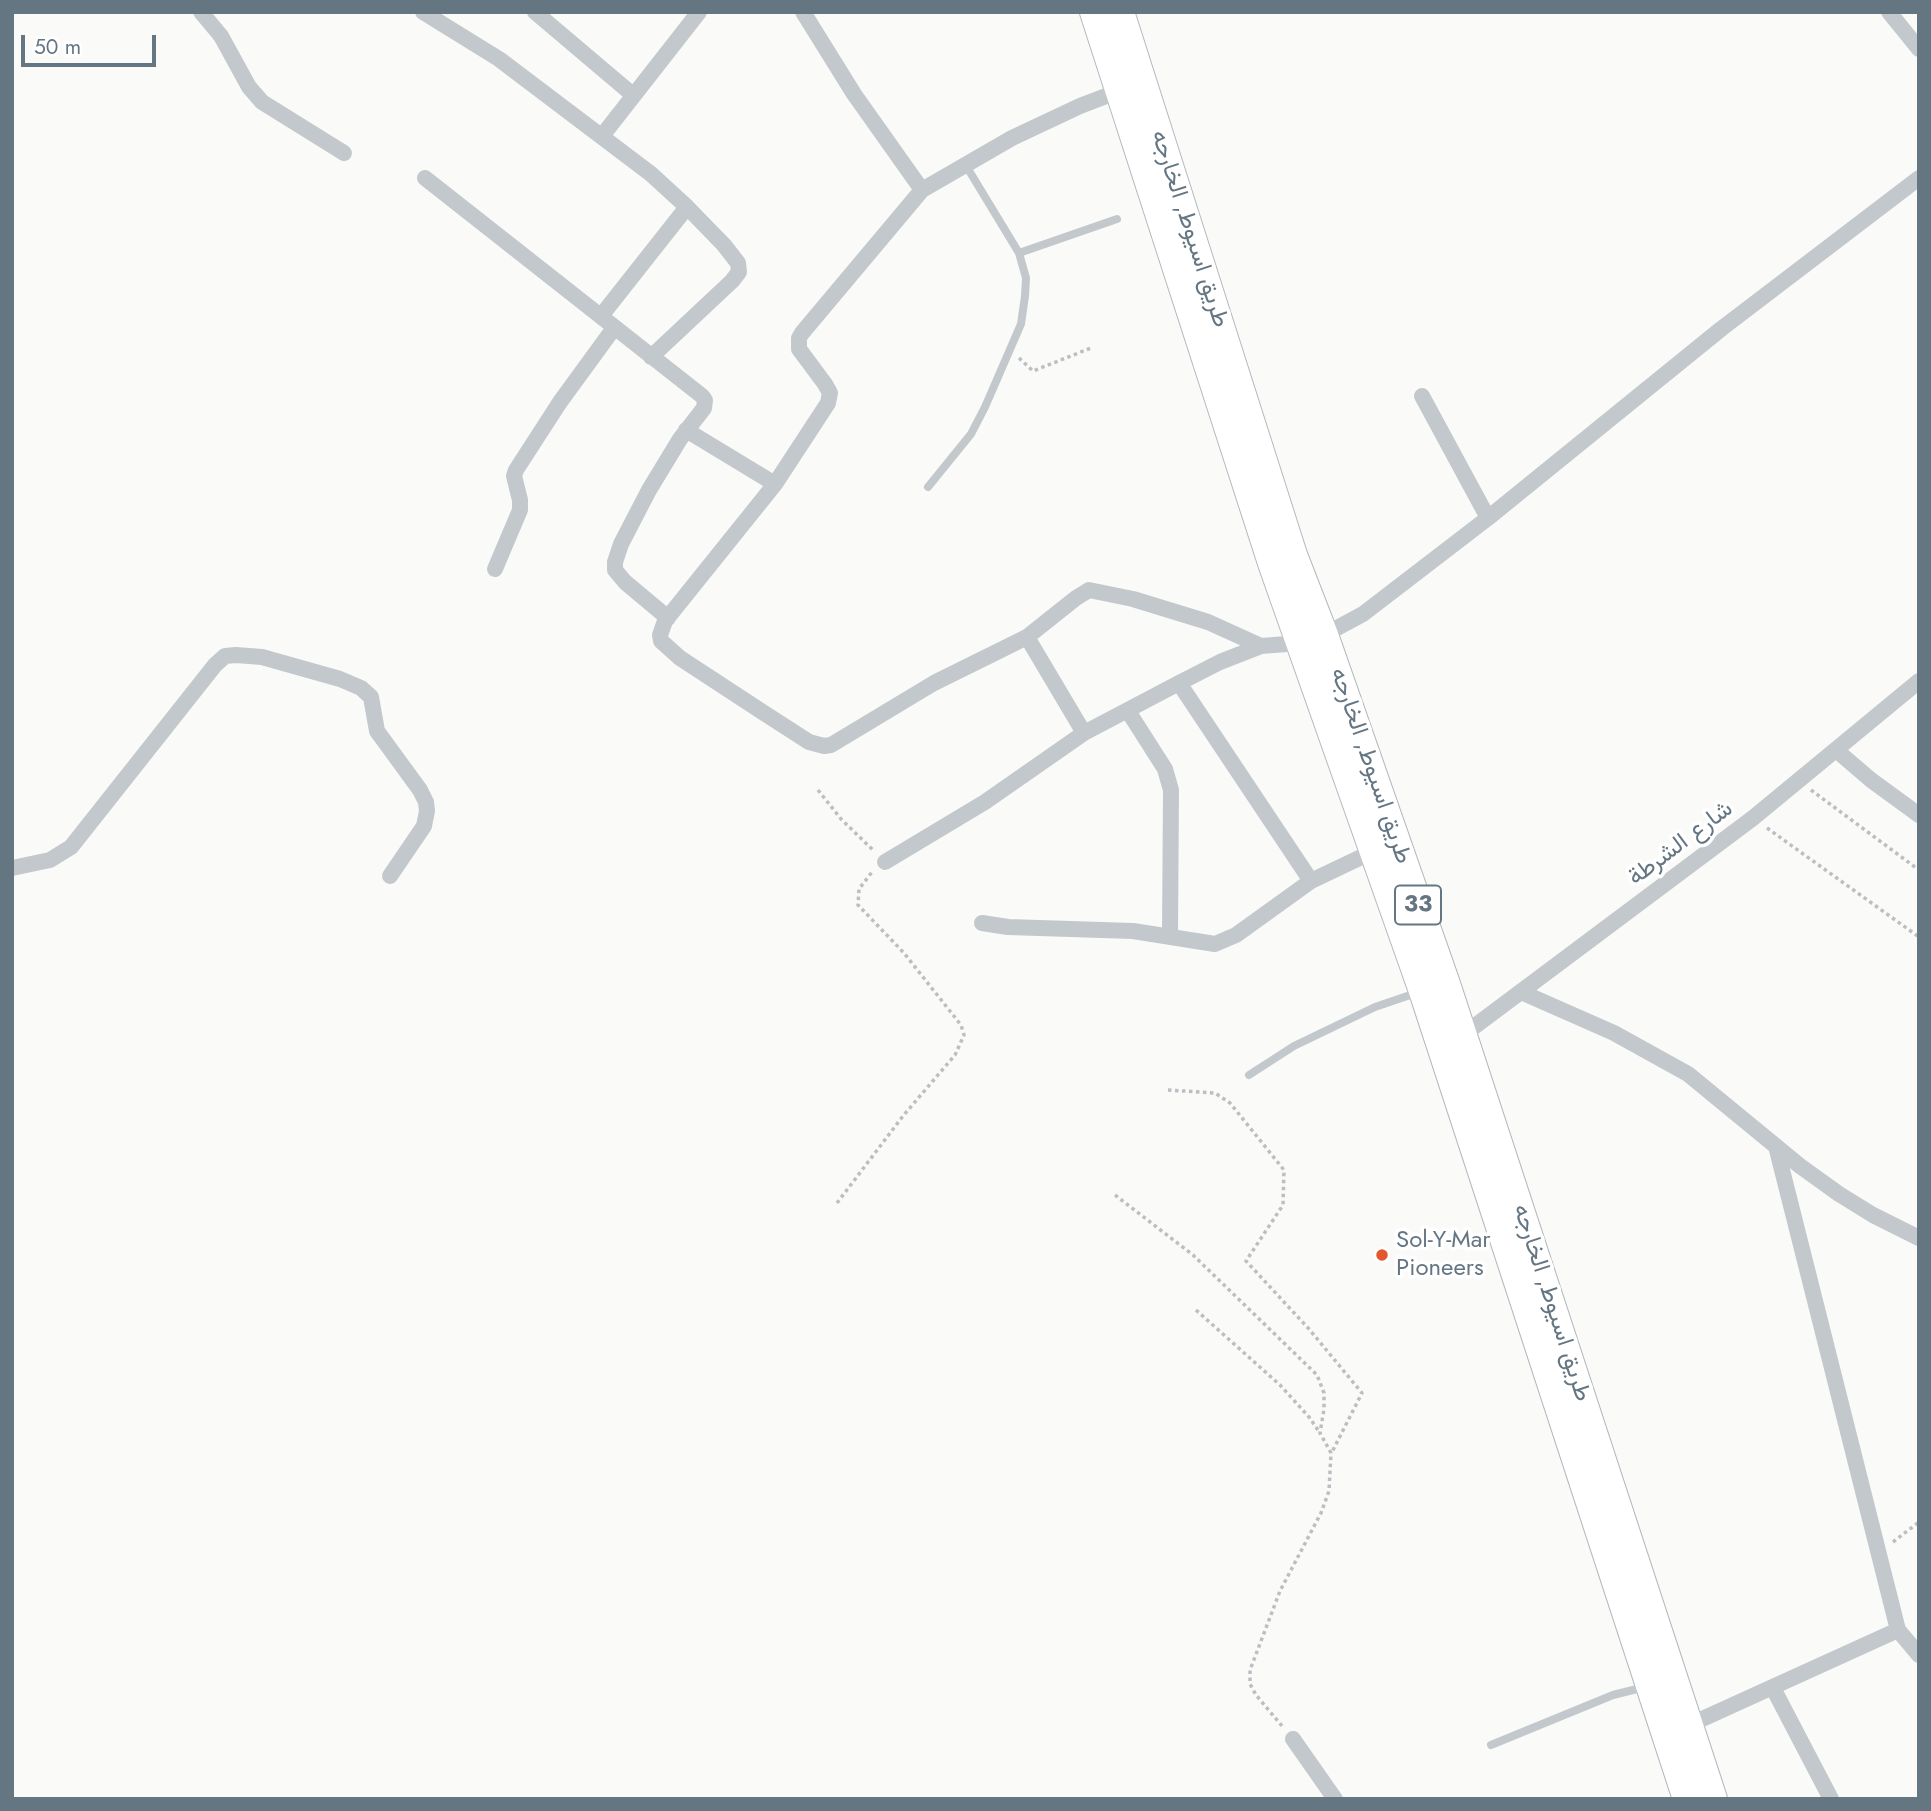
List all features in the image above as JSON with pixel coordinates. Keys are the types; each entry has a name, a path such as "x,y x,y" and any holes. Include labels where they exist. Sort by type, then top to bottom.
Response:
{"highway":[{"name":"طريق اسيوط, الخارجه","path":"1094,12 1130,87 1293,555 1312,639 1374,851 1434,988 1463,1035 1649,1686 1687,1799"},
{"name":"طريق اسيوط, الخارجه","path":"1120,12 1130,87"},
{"name":"طريق اسيوط, الخارجه","path":"1312,639 1434,988 1547,1331 1689,1725 1713,1799"}],"street":[{"path":"201,12 221,36 248,87 262,102 344,153"},
{"path":"422,12 499,59 652,174 724,245 738,263 738,272 732,281 651,357"},
{"path":"535,12 633,95"},
{"path":"603,136 699,12"},
{"path":"803,12 855,94 922,190"},
{"path":"1889,12 1919,49"},
{"path":"1130,87 1080,106 1012,138 922,190 799,338 802,355 825,384 830,398 775,484 668,618 660,635 667,648 808,742 824,746 831,745 934,683 1027,638 1084,593 1097,590 1208,622 1261,646"},
{"path":"425,178 705,400 704,408 686,430 633,519 614,567 625,582 668,618"},
{"path":"885,862 985,802 1084,733 1179,683 1220,662 1261,646 1312,639 1347,624 1384,599 1488,518 1721,329 1919,178"},
{"path":"601,316 687,207"},
{"path":"495,569 521,505 515,481 516,470 560,402 614,328"},
{"path":"1422,396 1488,518"},
{"path":"686,430 775,484"},
{"path":"1027,638 1084,733"},
{"path":"12,868 50,860 71,847 215,665 225,656 236,655 262,657 340,679 361,688 371,697 377,731 426,802 427,819 424,827 390,876"},
{"name":"شارع الشرطة","path":"1463,1035 1753,818 1919,681"},
{"path":"1179,683 1311,881"},
{"path":"1128,711 1165,769 1171,790 1170,935"},
{"path":"1836,750 1919,815"},
{"path":"982,923 1008,928 1098,929 1170,935 1215,944 1236,935 1311,881 1374,851"},
{"path":"1521,992 1626,1040 1688,1074 1839,1194 1919,1238"},
{"path":"1776,1146 1899,1630 1919,1655"},
{"path":"1689,1725 1899,1630"},
{"path":"1773,1688 1831,1799"},
{"path":"1293,1739 1335,1799"}],"lane":[{"path":"928,487 971,435 999,378 1021,324 1026,296 1026,278 1019,253 965,164"},
{"path":"1019,253 1117,219"},
{"path":"1249,1075 1294,1046 1363,1013 1434,988"},
{"path":"1491,1745 1613,1695 1649,1686"}],"path":[{"path":"1010,351 1033,371 1091,348"},
{"path":"1799,781 1919,870"},
{"path":"818,790 841,819 885,862 867,875 859,889 858,905 904,953 961,1025 964,1035 955,1055 903,1116 837,1203"},
{"path":"1753,818 1919,937"},
{"path":"1168,1090 1214,1093 1230,1103 1284,1170 1283,1205 1246,1261 1309,1329 1362,1393 1331,1453 1329,1491 1321,1513 1280,1591 1250,1670 1251,1684 1256,1695 1293,1739"},
{"path":"1115,1195 1194,1255 1317,1375 1324,1393 1320,1433"},
{"path":"1196,1310 1280,1385 1309,1417 1331,1453"},
{"path":"1879,1552 1919,1522"}],"place":[{"name":"Sol-Y-Mar Pioneers","path":"1382,1255"}]}
